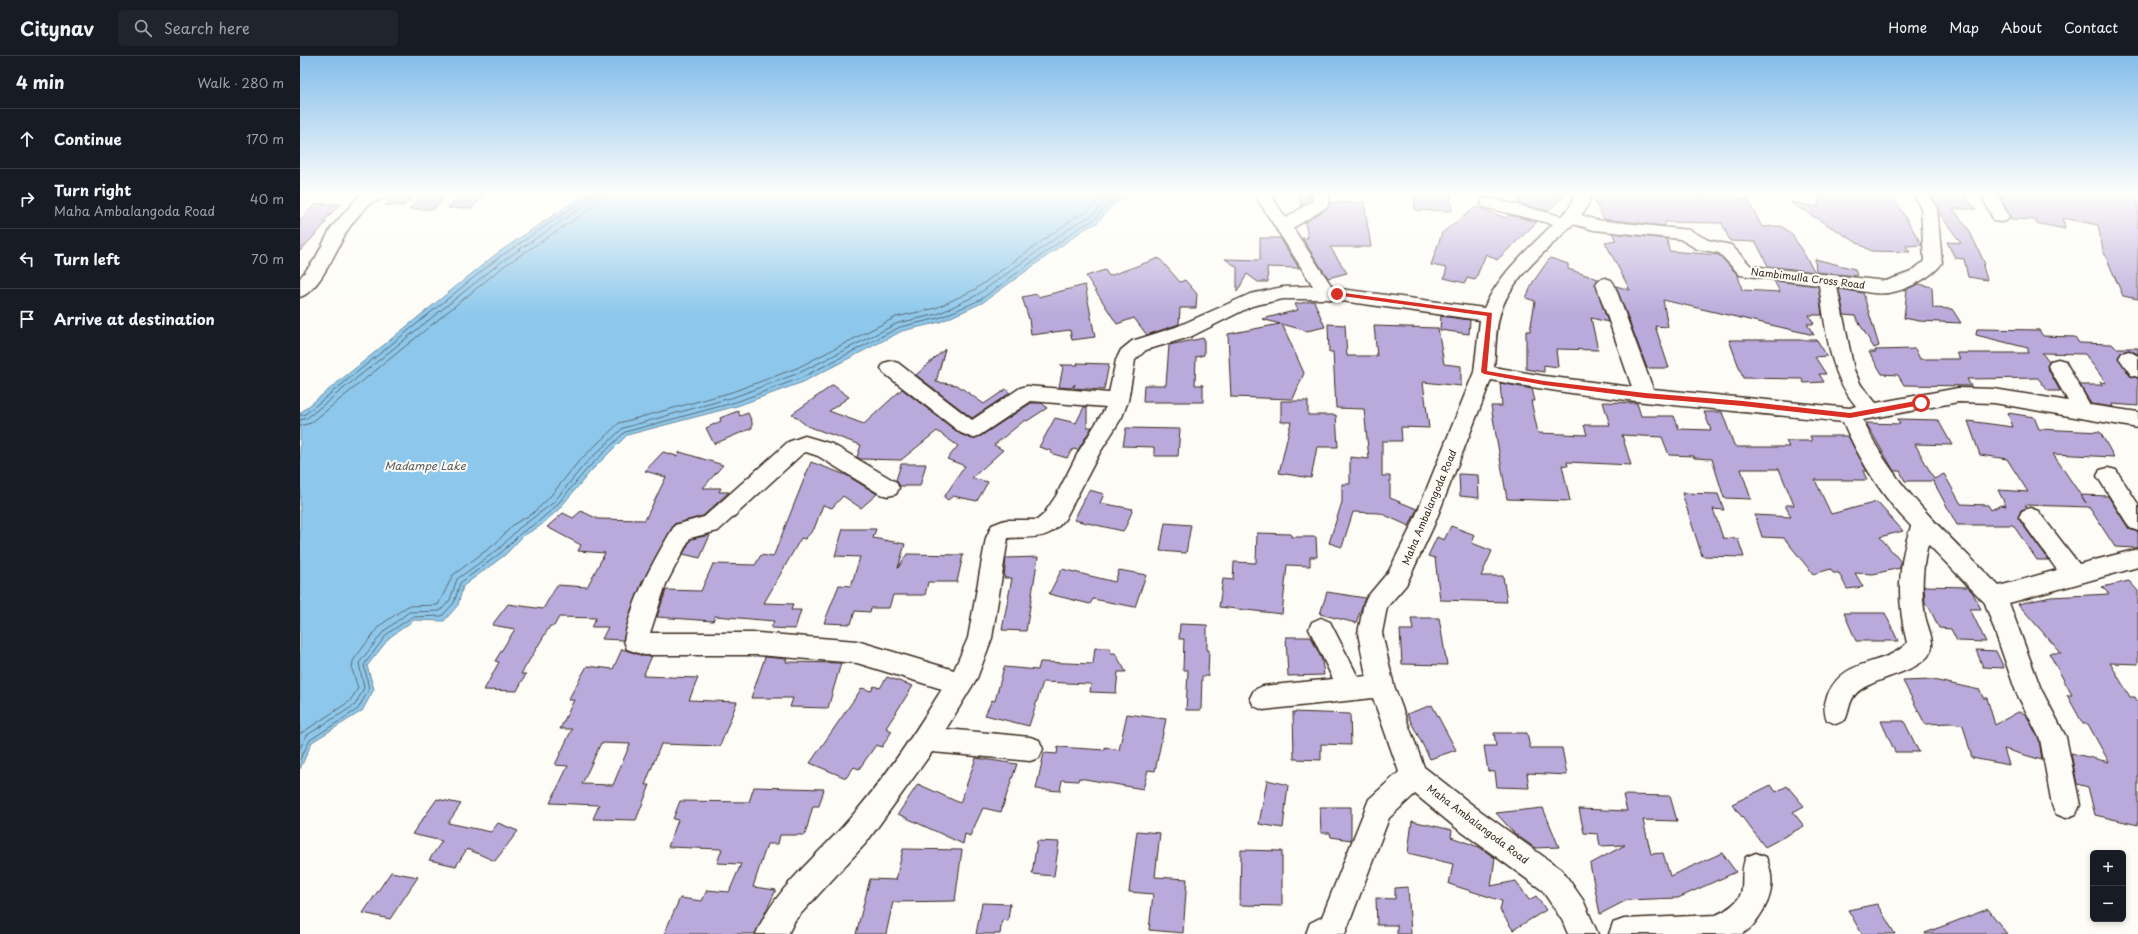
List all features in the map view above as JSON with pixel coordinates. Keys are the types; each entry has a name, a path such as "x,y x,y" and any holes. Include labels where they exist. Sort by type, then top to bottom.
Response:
{"street":[{"path":"300,291 323,261 337,233"},
{"path":"1286,233 1326,292"},
{"name":"Maha Ambalangoda Road","path":"1554,233 1514,274 1499,295 1490,315 1484,372 1423,525 1398,578 1376,603 1370,634 1381,686 1414,776 1465,817 1552,880 1573,910 1583,934"},
{"name":"Nambimulla Cross Road","path":"1674,233 1684,234 1703,245 1725,249 1746,271 1887,287 1916,276 1934,263 1931,233"},
{"path":"1827,281 1844,370 1861,414 1862,442 1884,476 1923,525 1995,597 2008,629 2029,692 2053,737 2066,805"},
{"path":"1605,284 1645,396"},
{"path":"771,934 785,910 856,833 925,739 960,683 968,670 980,638 997,538 1000,531 1006,529 1032,529 1045,526 1056,516 1091,449 1115,412 1126,357 1133,348 1145,342 1166,338 1184,332 1222,314 1234,306 1252,299 1269,295 1326,292 1490,315"},
{"path":"2058,366 2076,395 2083,411"},
{"path":"891,368 968,428 973,430 1027,393 1118,401"},
{"path":"1484,372 1544,383 1645,396 1861,414 1958,395 1994,396 2138,420"},
{"path":"888,488 826,450 805,444 795,448 710,525 683,531 664,567 645,610 636,641 644,644 758,644 857,652 960,683"},
{"path":"2108,476 2138,522"},
{"path":"2030,517 2074,576"},
{"path":"1836,712 1837,699 1851,680 1910,657 1920,646 1913,622 1910,583 1914,546 1923,525"},
{"path":"1995,597 2138,558"},
{"path":"1321,629 1350,688"},
{"path":"1263,698 1381,686"},
{"path":"925,739 1030,749"},
{"path":"1321,934 1333,927 1378,809 1414,776"},
{"path":"1624,934 1716,930 1739,920 1757,895 1756,868"}],"water":[{"name":"Madampe Lake","path":"527,233 1079,233 982,303 940,322 902,331 803,382 737,406 627,435 590,472 559,509 540,526 523,536 505,555 463,586 458,605 444,621 414,620 390,637 367,666 374,689 362,711 312,742 300,769 300,413 496,254"}],"building":[{"path":"300,233 317,233 300,251"},
{"path":"1307,233 1369,233 1371,247 1330,247 1347,273 1328,278 1302,238 1308,238"},
{"path":"1442,233 1525,233 1497,260 1486,254 1475,280 1467,278 1465,283 1444,278 1447,268 1431,265"},
{"path":"1612,233 1667,239 1669,251 1719,255 1738,275 1742,290 1780,292 1774,281 1818,286 1822,315 1809,315 1814,324 1807,324 1814,335 1663,300 1668,327 1655,326 1669,368 1647,368 1616,286 1630,290 1605,242 1616,240"},
{"path":"1726,233 1791,233 1815,272 1768,266 1756,242 1730,241"},
{"path":"1841,233 1915,233 1922,245 1906,246 1910,252 1871,251"},
{"path":"1954,233 1970,233 1985,264 1983,266 1987,280 1968,277 1964,259 1955,258 1947,242 1961,243"},
{"path":"2100,233 2138,233 2138,299 2123,296 2103,250"},
{"path":"1260,238 1280,238 1299,268 1267,267 1268,282 1258,282 1247,274 1237,292 1237,267 1225,259 1260,260"},
{"path":"1159,258 1180,282 1185,280 1197,294 1196,308 1180,308 1179,324 1147,335 1134,318 1117,324 1086,276 1105,270 1109,276"},
{"path":"1550,258 1568,264 1568,269 1598,279 1595,284 1608,322 1591,318 1598,350 1556,349 1558,367 1544,365 1544,372 1526,369 1526,331 1530,331 1535,301 1526,298 1533,282"},
{"path":"1815,259 1855,269 1857,276 1816,272"},
{"path":"1919,284 1932,287 1933,308 1952,309 1961,323 1919,321 1904,318 1907,289"},
{"path":"1085,285 1095,337 1072,340 1070,330 1031,335 1029,319 1022,297 1037,294 1038,297"},
{"path":"1839,289 1863,293 1879,346 1874,348 1855,316 1844,315"},
{"path":"1314,301 1325,327 1307,331 1282,324 1304,373 1293,399 1231,397 1228,334 1280,324 1262,319 1298,310 1295,304"},
{"path":"1441,316 1470,320 1469,334 1440,330"},
{"path":"1328,324 1345,325 1347,356 1377,356 1374,326 1438,328 1444,364 1461,366 1461,386 1423,382 1429,428 1401,427 1402,441 1382,441 1382,476 1390,476 1390,498 1417,509 1409,526 1380,513 1353,512 1342,547 1329,543 1342,502 1342,484 1350,484 1350,457 1369,459 1364,409 1336,408 1333,352 1329,352"},
{"path":"1977,329 2039,330 2043,336 2075,337 2079,343 2112,344 2116,348 2138,348 2138,354 2129,350 2122,352 2118,357 2130,376 2138,378 2138,406 2112,404 2113,407 2091,404 2080,385 2102,385 2100,382 2106,383 2085,354 2042,353 2049,362 2047,367 2060,391 2048,391 2038,378 1967,379 1971,386 1904,385 1898,375 1882,374 1869,352 1876,352 1875,350 1915,349 1920,359 1960,359 1956,353 2028,353 2028,348 1976,335"},
{"path":"1204,338 1204,355 1196,357 1195,385 1203,385 1203,402 1143,402 1144,385 1166,385 1169,345"},
{"path":"1729,340 1817,340 1827,356 1815,357 1826,374 1819,374 1824,382 1804,383 1802,379 1743,378"},
{"path":"945,349 936,382 957,385 984,404 1006,389 1010,393 972,418 916,375"},
{"path":"1077,363 1109,364 1104,390 1073,388 1075,384 1071,388 1059,387 1063,367 1060,365 1078,365"},
{"path":"1500,383 1532,389 1535,401 1531,401 1538,433 1587,435 1584,425 1610,425 1603,402 1637,403 1641,416 1674,416 1679,429 1711,430 1704,412 1722,412 1734,445 1737,447 1789,447 1786,441 1812,441 1810,436 1848,436 1867,471 1863,471 1867,480 1815,480 1831,514 1877,502 1903,531 1880,537 1901,562 1900,568 1873,574 1855,573 1863,587 1847,589 1839,573 1833,573 1831,569 1813,574 1784,538 1762,537 1755,515 1791,517 1785,505 1794,505 1779,469 1741,469 1751,499 1724,498 1712,459 1694,458 1694,456 1669,455 1662,437 1622,435 1631,465 1567,462 1568,466 1562,465 1570,501 1507,499 1491,406 1502,406"},
{"path":"833,385 849,397 829,411 864,424 902,389 960,434 972,439 981,436 1031,403 1042,403 1047,408 1027,421 1025,420 994,445 1003,450 972,478 988,482 977,501 953,496 948,500 944,497 965,466 947,459 958,446 937,431 901,460 860,459 857,457 861,445 807,426 792,414"},
{"path":"1281,401 1308,401 1308,415 1336,415 1338,447 1317,447 1311,478 1279,473 1291,422 1281,422"},
{"path":"1084,407 1087,407 1087,427 1092,427 1078,450 1073,449 1067,458 1050,453 1052,451 1039,447 1055,418 1076,423"},
{"path":"738,411 740,416 748,413 752,422 752,428 714,444 706,428 721,421 720,418"},
{"path":"2008,413 2034,417 2039,429 2100,432 2114,457 2053,454 2086,503 2081,495 2108,496 2129,529 2138,532 2138,548 2115,547 2089,507 2025,505 2027,508 2021,510 2018,518 2048,560 2037,560 2013,525 1957,525 1933,481 1905,481 1900,471 1894,471 1866,423 1900,424 1897,419 1938,420 1952,445 1915,444 1934,479 1944,474 1961,504 1988,505 1991,510 2001,505 2006,506 1998,490 2028,492 2007,459 1980,455 1968,421 2013,427"},
{"path":"1126,428 1180,429 1178,456 1154,456 1154,447 1123,446"},
{"path":"663,452 677,456 680,452 723,465 703,488 721,488 719,492 729,492 703,516 674,524 643,580 631,610 623,640 602,639 608,627 591,627 596,618 559,617 554,626 550,626 521,674 526,674 517,691 484,690 499,662 495,661 515,629 492,625 508,604 543,609 557,585 587,587 605,553 578,551 581,545 547,527 563,513 573,518 581,511 598,519 645,520 666,477 645,471"},
{"path":"811,462 846,475 877,494 861,508 843,496 832,508 823,505 814,529 805,539 801,538 764,603 793,604 791,610 801,610 795,629 771,628 774,621 715,616 713,621 657,617 666,590 701,591 713,564 755,565 761,555 773,557"},
{"path":"901,464 926,464 920,486 900,486 896,480"},
{"path":"1459,474 1478,475 1479,498 1460,496"},
{"path":"1089,490 1104,494 1100,503 1133,509 1123,531 1074,520"},
{"path":"1682,493 1718,494 1724,510 1713,509 1723,538 1738,539 1744,557 1702,556"},
{"path":"1165,523 1191,525 1186,553 1160,551"},
{"path":"1451,526 1475,535 1472,543 1492,551 1481,576 1503,576 1507,602 1440,600 1435,558 1428,556 1437,537 1444,540"},
{"path":"843,529 876,529 873,538 905,544 898,568 907,554 963,555 957,582 928,582 925,595 893,595 889,608 871,608 870,612 855,611 851,624 824,623 839,585 851,586 860,557 835,556"},
{"path":"1257,533 1291,534 1291,537 1316,537 1317,557 1310,557 1310,566 1287,565 1282,614 1219,607 1223,579 1233,580 1234,562 1256,563"},
{"path":"710,535 700,558 683,554 691,539"},
{"path":"1038,557 1026,631 1002,630 1012,578 1004,578 1006,558"},
{"path":"1062,569 1115,582 1119,570 1146,575 1135,607 1093,599 1090,604 1049,594"},
{"path":"2129,581 2138,591 2138,664 2110,663 2130,697 2135,697 2138,703 2138,825 2095,815 2088,787 2077,784 2071,753 2109,762 2088,724 2083,724 2067,695 2072,695 2049,653 2061,653 2018,604 2051,597 2109,594 2102,587"},
{"path":"1924,586 1968,587 1973,593 1981,609 1970,609 1986,642 1957,641 1951,629 1939,628 1929,607 1925,604"},
{"path":"1327,592 1365,598 1356,623 1320,614"},
{"path":"1844,613 1885,613 1898,641 1856,641"},
{"path":"1411,618 1439,618 1447,665 1402,664 1400,630 1413,630"},
{"path":"1180,624 1207,625 1207,650 1209,650 1208,676 1202,676 1201,710 1186,710 1188,670 1183,670 1184,639 1179,639"},
{"path":"1286,637 1311,637 1322,660 1324,675 1288,676"},
{"path":"1095,648 1109,648 1111,653 1115,653 1126,672 1118,672 1116,693 1090,692 1091,684 1043,682 1029,726 985,715 992,700 995,701 1004,667 1038,670 1040,662 1093,664"},
{"path":"622,649 644,656 652,656 643,676 698,678 689,700 737,702 720,746 661,744 645,785 650,785 636,820 593,819 599,805 550,803 568,766 555,765 572,729 560,729 574,700 568,700 587,666 613,669","holes":["601,743 630,744 613,785 582,784"]},
{"path":"1976,650 1996,651 2004,668 1983,667"},
{"path":"765,657 787,659 786,662 841,663 828,708 790,707 793,698 751,698"},
{"path":"887,677 913,686 886,728 892,731 882,747 876,745 859,769 854,767 846,778 810,763 862,688 871,691 874,686 880,688"},
{"path":"1933,680 1980,690 1983,698 1987,698 1995,725 2018,712 2026,714 2039,739 2042,760 2004,749 2009,765 1972,758 1963,725 1952,723 1925,724 1903,681"},
{"path":"1432,705 1456,750 1430,759 1407,714"},
{"path":"1293,712 1350,714 1351,745 1321,744 1321,760 1294,759"},
{"path":"1127,714 1166,719 1155,771 1148,770 1143,789 1079,778 1078,781 1062,780 1060,791 1036,789 1044,753 1057,754 1058,747 1105,750 1105,747 1119,750"},
{"path":"1881,721 1904,721 1919,752 1895,752"},
{"path":"1494,733 1527,733 1530,748 1562,748 1567,775 1527,773 1529,788 1497,787 1495,772 1488,771 1484,746 1496,746"},
{"path":"976,758 1017,764 1001,812 983,808 970,836 965,834 963,844 898,814 918,784 960,803"},
{"path":"1267,780 1288,785 1283,828 1259,824"},
{"path":"1771,785 1776,792 1787,786 1804,806 1793,812 1804,826 1765,847 1732,804"},
{"path":"754,787 824,789 819,806 813,806 805,835 780,835 778,844 767,844 753,887 776,890 755,934 664,934 680,898 702,901 707,890 729,892 741,864 717,863 722,849 668,847 678,820 673,819 680,801 749,802"},
{"path":"1623,795 1670,796 1677,821 1643,820 1651,854 1663,853 1670,876 1722,853 1736,872 1678,898 1627,900 1600,914 1590,864 1625,845 1600,846 1598,834 1584,833 1579,809 1627,811"},
{"path":"437,799 461,804 448,823 491,832 498,823 518,831 495,861 467,849 456,866 429,860 442,841 412,834"},
{"path":"1320,807 1351,807 1351,840 1331,837 1330,833 1321,833"},
{"path":"1543,808 1559,847 1535,848 1515,834 1496,813"},
{"path":"1412,821 1452,830 1451,837 1479,847 1495,858 1491,886 1516,881 1529,900 1536,896 1546,910 1513,930 1500,910 1502,901 1449,884 1453,864 1408,853"},
{"path":"1137,831 1160,833 1155,877 1187,879 1183,933 1149,930 1153,894 1129,892"},
{"path":"1037,841 1059,842 1054,876 1032,874"},
{"path":"903,849 962,850 955,901 893,902 886,934 856,934 870,879 896,880"},
{"path":"1241,850 1282,851 1282,906 1240,905"},
{"path":"391,872 418,877 390,919 363,913"},
{"path":"1408,887 1411,934 1397,934 1397,925 1377,925 1376,898 1395,899 1395,888"},
{"path":"982,903 1010,904 1008,921 1002,920 1000,934 976,934"},
{"path":"1877,904 1895,934 1862,934 1848,910"},
{"path":"1988,909 2007,934 1925,934 1925,933"}],"route":[{"path":"1337,294 1490,315 1484,372 1544,383 1645,396 1850,415 1921,403"}]}
